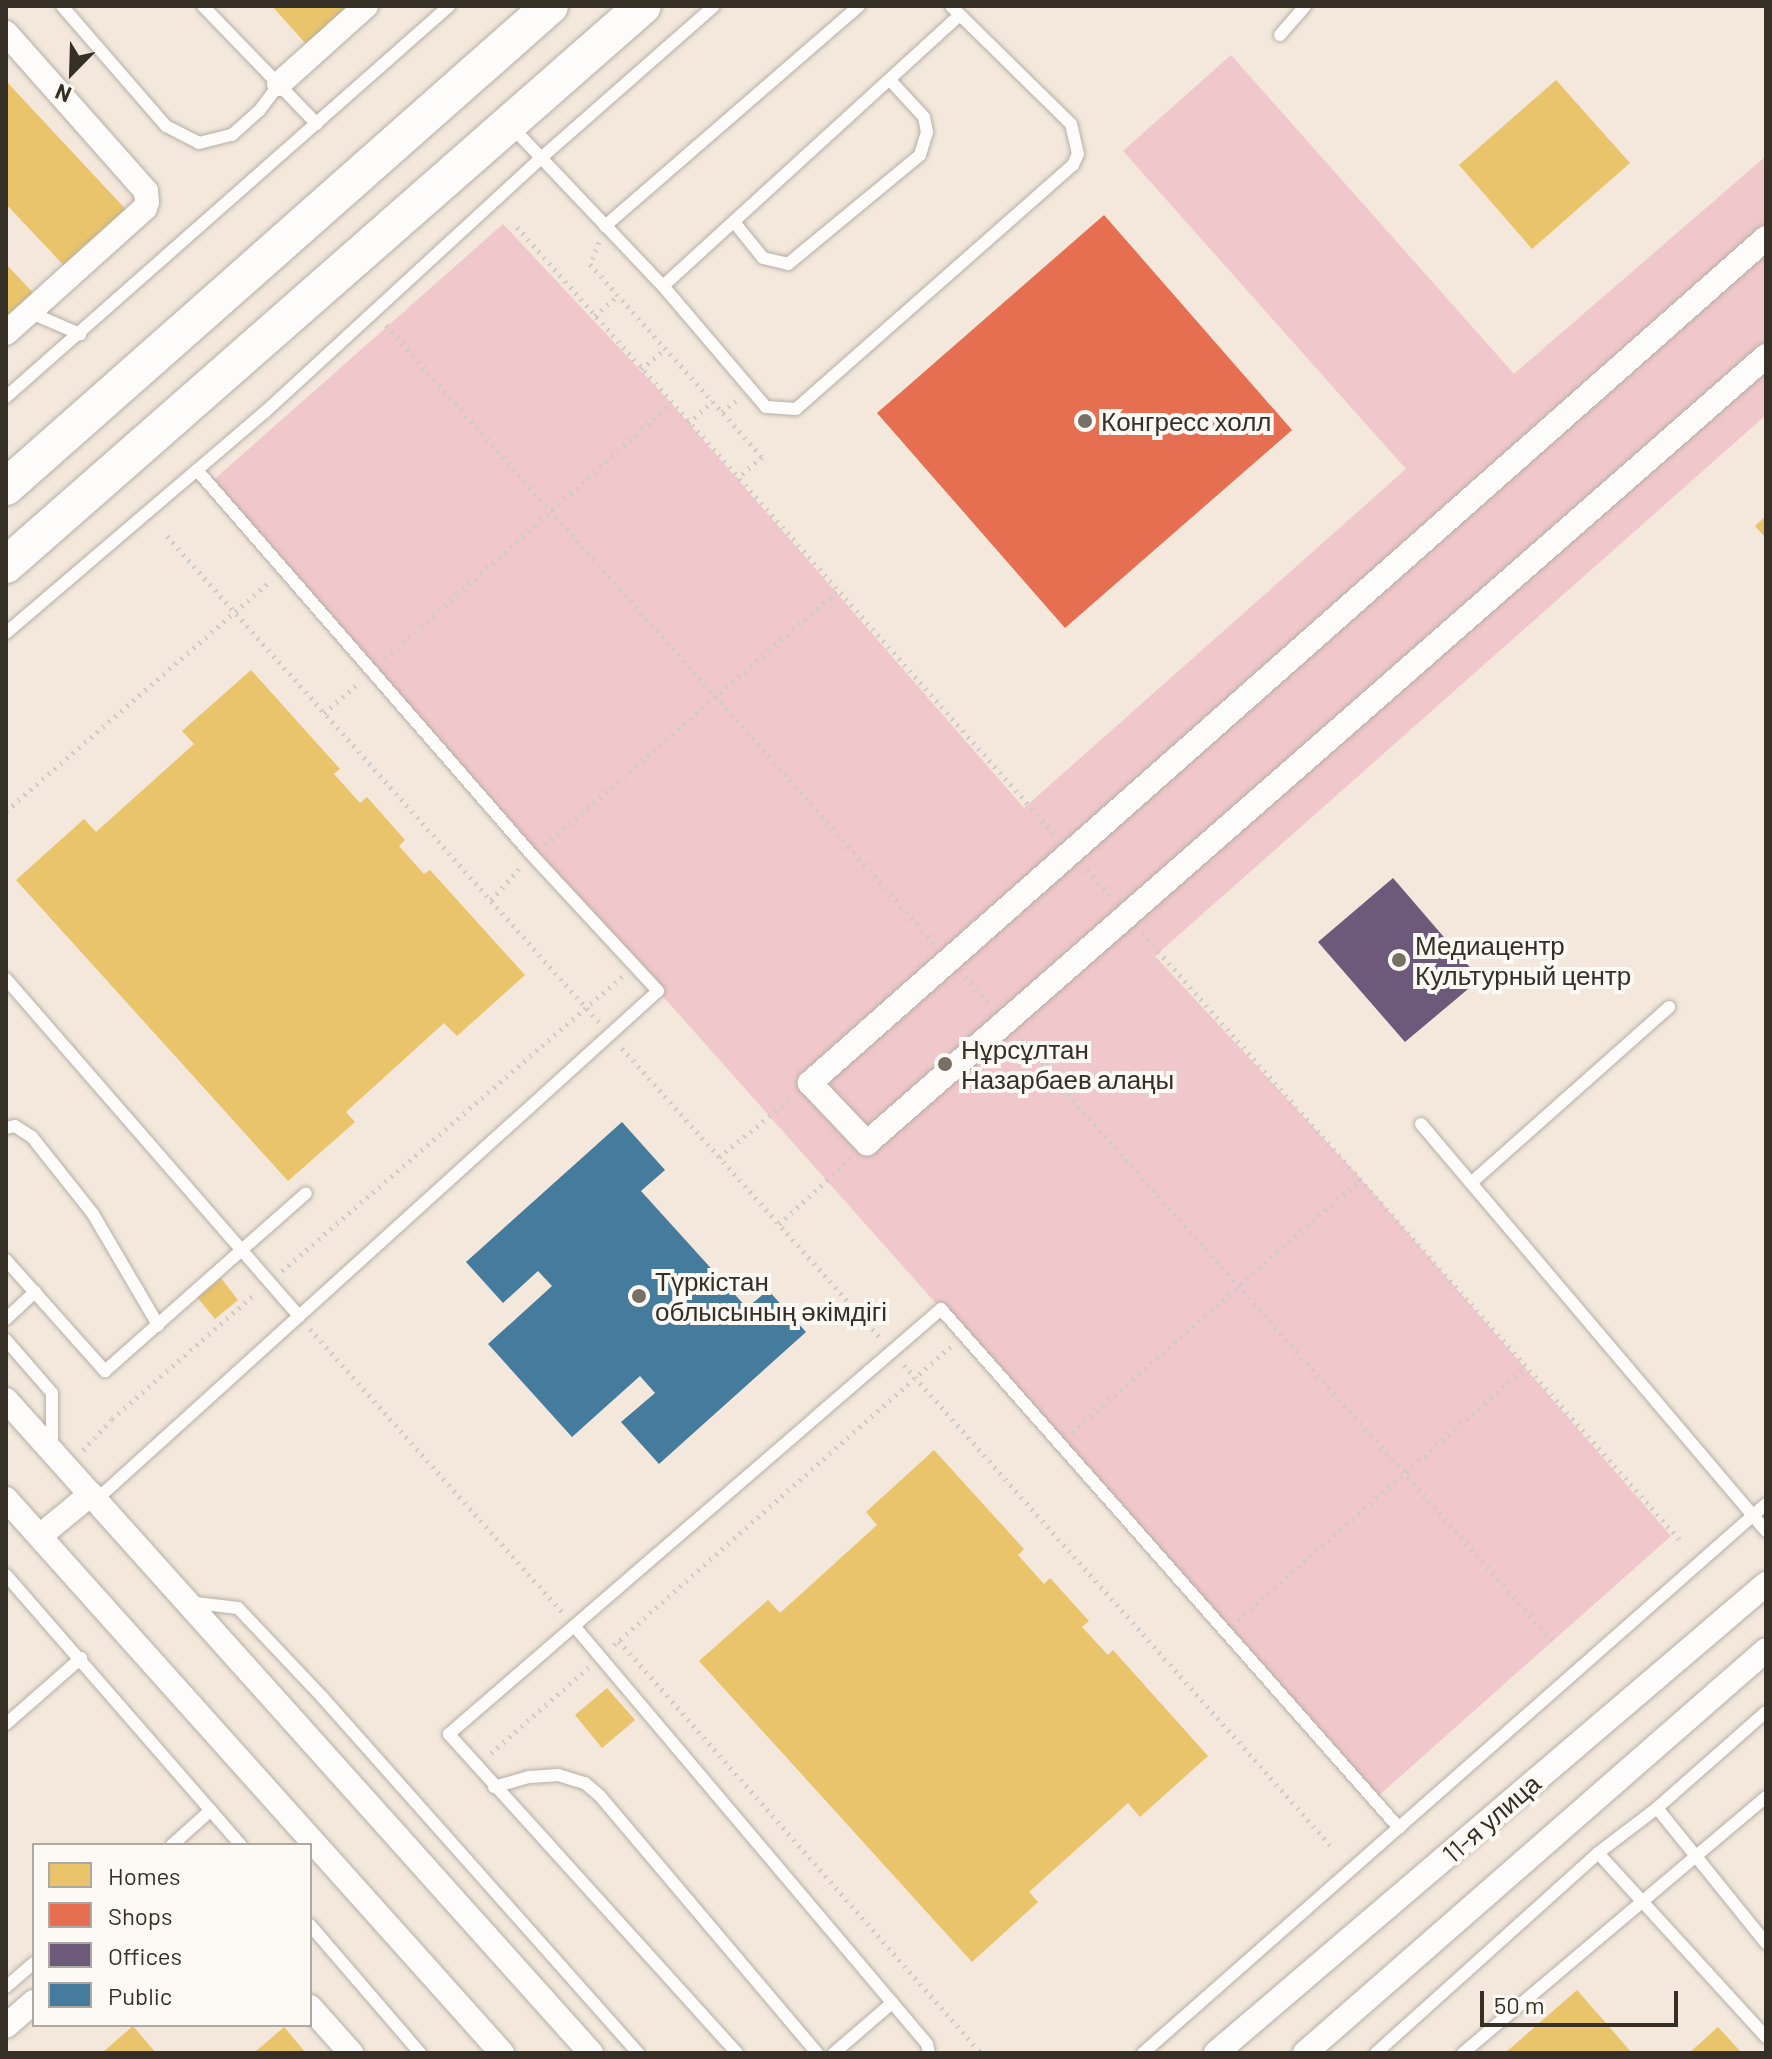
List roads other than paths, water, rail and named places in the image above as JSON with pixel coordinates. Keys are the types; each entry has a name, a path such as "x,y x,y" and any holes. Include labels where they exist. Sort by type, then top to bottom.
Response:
{"street":[{"path":"279,84 366,6"},
{"path":"6,487 550,6"},
{"path":"6,565 643,6"},
{"path":"6,33 146,191 147,202 145,208 6,333"},
{"path":"1766,238 810,1083 867,1143 1766,356"},
{"path":"6,1400 591,2053"},
{"path":"40,1536 94,1497"},
{"path":"6,1499 502,2053"},
{"name":"11-я улица","path":"1216,2053 1766,1584"},
{"name":"11-я улица","path":"1305,2053 1766,1650"},
{"path":"6,2026 32,2004"},
{"path":"312,2009 351,2053"}],"lane":[{"path":"62,6 166,126 199,143 232,135 259,111 279,84"},
{"path":"203,6 317,124"},
{"path":"6,397 449,6"},
{"path":"6,633 288,391 541,158 714,6"},
{"path":"605,226 859,6"},
{"path":"1280,35 1305,6"},
{"path":"508,122 663,286 766,407 796,409 1073,165 1078,154 1071,124 956,11 890,80 663,286"},
{"path":"734,222 763,258 788,264 920,155 927,132 924,117 890,80"},
{"path":"29,312 80,334"},
{"path":"94,1497 658,991 532,855 197,470"},
{"path":"6,979 299,1316"},
{"path":"1471,1183 1669,1007"},
{"path":"1421,1124 1766,1531"},
{"path":"6,1128 15,1126 32,1137 93,1214 158,1325"},
{"path":"6,1260 105,1371 306,1193"},
{"path":"6,1319 35,1292"},
{"path":"737,2053 449,1734 941,1309 1399,1828"},
{"path":"6,1340 52,1393 59,1459"},
{"path":"1143,2053 1766,1504"},
{"path":"6,1575 239,1843"},
{"path":"185,1601 238,1608 323,1698 638,2053"},
{"path":"575,1627 927,2044 929,2053"},
{"path":"6,1724 81,1658"},
{"path":"1376,2053 1598,1853 1657,1808 1766,1712"},
{"path":"494,1787 530,1777 558,1775 585,1783 600,1796 817,2053"},
{"path":"1463,2053 1766,1797"},
{"path":"1657,1808 1766,1943"},
{"path":"174,1843 211,1810"},
{"path":"1598,1853 1766,2037"},
{"path":"312,1927 420,2053"},
{"path":"6,1987 32,1965"},
{"path":"834,2053 892,2003"}],"place":[{"name":"Конгресс холл","path":"1085,421"},
{"name":"Медиацентр Культурный центр","path":"1399,960"},
{"name":"Нұрсұлтан Назарбаев алаңы","path":"945,1064"},
{"name":"Түркістан облысының әкімдігі","path":"639,1296"}]}
